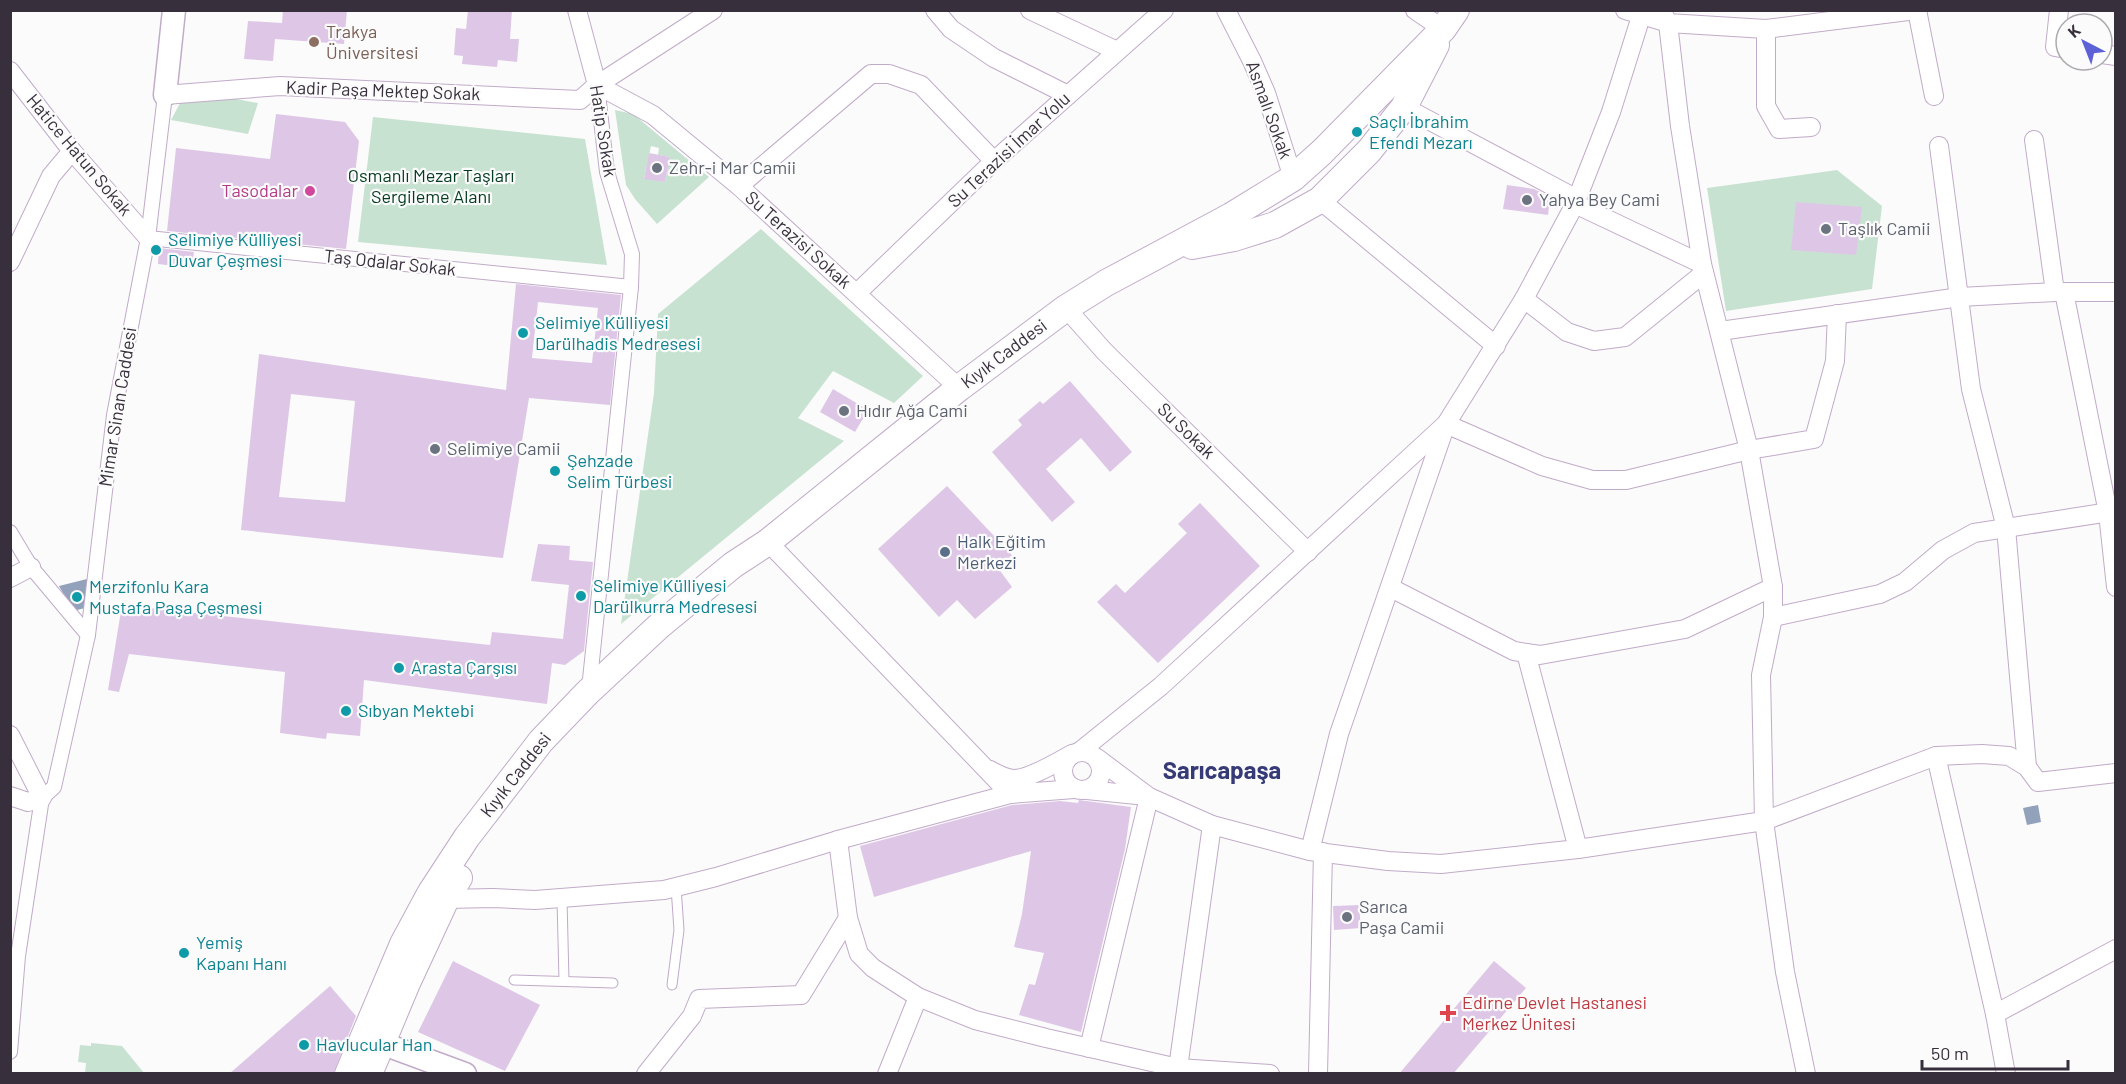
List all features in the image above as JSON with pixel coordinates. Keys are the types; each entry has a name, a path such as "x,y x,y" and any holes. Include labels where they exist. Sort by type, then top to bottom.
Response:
{"main road":[{"name":"Kıyık Caddesi","path":"348,1074 372,1040 467,837 541,741 589,691 667,619 733,565 768,542 959,388 1066,308 1106,283 1231,216 1293,178 1322,152 1450,20"},
{"name":"Kıyık Caddesi","path":"1168,250 1234,238 1275,225 1320,200 1369,152 1404,107 1450,20"},
{"name":"Kıyık Caddesi","path":"439,895 477,851 543,760 577,722 612,688 755,562 768,542"},
{"name":"Kıyık Caddesi","path":"369,1074 372,1040"}],"street":[{"name":"Mimar Sinan Caddesi","path":"42,798 54,787 88,635 114,415 148,238 174,10"},
{"name":"Hatip Sokak","path":"577,10 597,85 607,172 632,254 631,287 589,691"},
{"name":"Kadir Paşa Mektep Sokak","path":"165,95 280,86 580,100 597,85 713,10"},
{"path":"935,10 951,29 994,58 1068,95"},
{"path":"1030,10 1117,51"},
{"name":"Su Terazisi İmar Yolu","path":"857,293 994,161 1164,10"},
{"name":"Asmalı Sokak","path":"1226,10 1266,93 1293,178"},
{"path":"1415,10 1450,20"},
{"path":"1318,1074 1317,852 1339,734 1446,424 1524,299 1576,201 1611,112 1636,12 1766,29 1804,17 1916,10 1934,96"},
{"path":"1665,16 1703,268 1749,450 1773,587 1773,617 1761,675 1764,821 1785,972 1806,1074"},
{"path":"1766,29 1766,106 1779,129 1811,127"},
{"name":"Hatice Hatun Sokak","path":"10,71 72,150 148,238"},
{"path":"739,186 871,74 889,74 921,85 994,161"},
{"name":"Su Terazisi Sokak","path":"597,85 653,115 739,186 959,388"},
{"path":"1404,107 1703,268"},
{"path":"2034,140 2060,292 2112,512 2115,587"},
{"path":"1939,146 1971,389 2006,528 2027,767"},
{"path":"10,262 51,176 72,150"},
{"path":"1320,200 1496,346"},
{"name":"Taş Odalar Sokak","path":"148,238 631,287"},
{"path":"1524,299 1567,332 1594,341 1625,337 1703,268"},
{"path":"1720,331 1960,297 2115,292"},
{"name":"Su Sokak","path":"1066,308 1104,351 1308,552"},
{"path":"1446,424 1542,466 1592,480 1626,480 1749,450 1814,439 1835,361 1837,314"},
{"path":"1080,790 1065,781 1062,775 1064,762 1161,686 1446,424"},
{"path":"1773,617 1880,594 1905,582 1943,550 1974,533 2112,512"},
{"path":"10,532 31,567 88,635"},
{"path":"768,542 1010,794"},
{"path":"10,578 31,567"},
{"path":"1391,588 1514,651 1540,655 1685,629 1773,587"},
{"path":"1526,653 1578,849"},
{"path":"10,735 42,798 18,956 10,1052"},
{"path":"985,768 1003,777 1023,778 1076,753 1086,752 1149,797 1212,825 1317,852 1388,861 1441,864 1578,849 1764,821 1936,756 1982,754 2009,756 2027,767 2038,782 2115,773"},
{"path":"1936,756 1995,1014 2006,1074"},
{"path":"1080,790 1098,783 1101,777 1097,758"},
{"path":"439,895 535,900 676,887 838,840 1010,794 1080,790 1149,797"},
{"path":"10,796 28,802 42,798"},
{"path":"1089,1048 1149,797"},
{"path":"1178,1068 1212,825"},
{"path":"838,840 848,918 859,954 873,968 918,997 975,1020 1178,1068 1270,1074"},
{"path":"646,1074 692,1016 699,999 801,995 848,918"},
{"path":"1995,1014 2115,949"},
{"path":"887,1074 918,997"},
{"path":"372,1040 465,1074"}],"lane":[{"path":"672,985 679,930 676,887"},
{"path":"562,898 564,981"},
{"path":"514,980 613,983"}],"green space":[{"path":"187,90 258,103 248,134 171,120"},
{"path":"615,110 633,114 709,177 657,224 626,185","holes":["651,146 659,148 658,155 670,157 665,182 644,178"]},
{"name":"Osmanlı Mezar Taşları Sergileme Alanı","path":"373,117 585,139 607,265 358,242"},
{"path":"1837,170 1882,206 1872,289 1726,311 1707,188"},
{"path":"761,229 923,376 894,403 833,371 798,418 844,441 621,624 654,393 658,314"},
{"path":"91,1043 122,1046 144,1073 85,1073 86,1063 78,1062 80,1045 91,1046"}],"water":[{"name":"Merzifonlu Kara Mustafa Paşa Çeşmesi","path":"91,578 89,607 73,611 59,586"},
{"path":"2038,805 2041,822 2027,825 2023,808"}],"building":[{"path":"283,10 347,10 344,44 275,39 273,61 244,59 248,21 282,23"},
{"path":"468,10 512,10 510,39 519,39 517,62 498,60 497,67 462,64 463,56 454,55 456,28 466,29"},
{"path":"276,114 345,122 359,141 346,249 167,231 176,148 270,159"},
{"name":"Zehr-i Mar Camii","path":"649,153 670,157 665,182 644,179"},
{"name":"Yahya Bey Cami","path":"1507,185 1534,189 1550,197 1548,215 1503,209"},
{"name":"Taşlık Camii","path":"1796,202 1862,207 1856,255 1791,250"},
{"path":"159,248 194,252 192,268 158,264"},
{"name":"Selimiye Camii","path":"516,284 621,295 610,405 529,398 503,558 241,530 259,354 506,390","holes":["538,302 598,308 592,363 532,358","291,394 355,401 345,502 279,497"]},
{"path":"1070,381 1132,452 1110,472 1081,438 1046,469 1075,502 1052,522 992,452 1022,425 1018,420 1040,401 1043,404"},
{"name":"Hıdır Ağa Cami","path":"833,389 868,410 855,432 820,412"},
{"name":"Halk Eğitim Merkezi","path":"947,486 1012,555 998,568 1012,587 975,619 957,600 939,617 878,549"},
{"path":"1200,503 1260,566 1158,663 1097,602 1116,584 1125,593 1187,533 1178,524"},
{"name":"Arasta Çarşısı","path":"538,544 570,546 569,560 593,562 584,651 565,665 552,663 547,704 364,680 360,736 327,733 326,739 280,733 285,672 129,654 119,692 108,690 122,605 490,645 492,632 563,639 569,585 531,581"},
{"path":"1079,800 1131,807 1125,849 1081,1032 1019,1015 1029,984 1035,985 1044,953 1014,947 1022,914 1031,851 874,897 860,846 1012,805 1060,801 1078,803"},
{"name":"Sarıca Paşa Camii","path":"1359,905 1361,928 1334,930 1333,906"},
{"path":"453,961 540,1005 505,1071 418,1032"},
{"path":"1494,961 1526,988 1453,1074 1399,1074"},
{"name":"Havlucular Han","path":"330,986 356,1016 333,1074 229,1074"}],"place":[{"name":"Trakya Üniversitesi","path":"314,42"},
{"name":"Saçlı İbrahim Efendi Mezarı","path":"1357,132"},
{"name":"Zehr-i Mar Camii","path":"657,168"},
{"name":"Tasodalar","path":"310,191"},
{"name":"Yahya Bey Cami","path":"1527,200"},
{"name":"Taşlık Camii","path":"1826,229"},
{"name":"Selimiye Külliyesi Duvar Çeşmesi","path":"156,250"},
{"name":"Selimiye Külliyesi Darülhadis Medresesi","path":"523,333"},
{"name":"Hıdır Ağa Cami","path":"844,411"},
{"name":"Selimiye Camii","path":"435,449"},
{"name":"Şehzade Selim Türbesi","path":"555,471"},
{"name":"Halk Eğitim Merkezi","path":"945,552"},
{"name":"Selimiye Külliyesi Darülkurra Medresesi","path":"581,596"},
{"name":"Merzifonlu Kara Mustafa Paşa Çeşmesi","path":"77,597"},
{"name":"Arasta Çarşısı","path":"399,668"},
{"name":"Sıbyan Mektebi","path":"346,711"},
{"name":"Sarıca Paşa Camii","path":"1347,917"},
{"name":"Yemiş Kapanı Hanı","path":"184,953"},
{"name":"Edirne Devlet Hastanesi Merkez Ünitesi","path":"1448,1013"},
{"name":"Havlucular Han","path":"304,1045"}],"district":[{"name":"Sarıcapaşa","path":"1222,771"}]}
